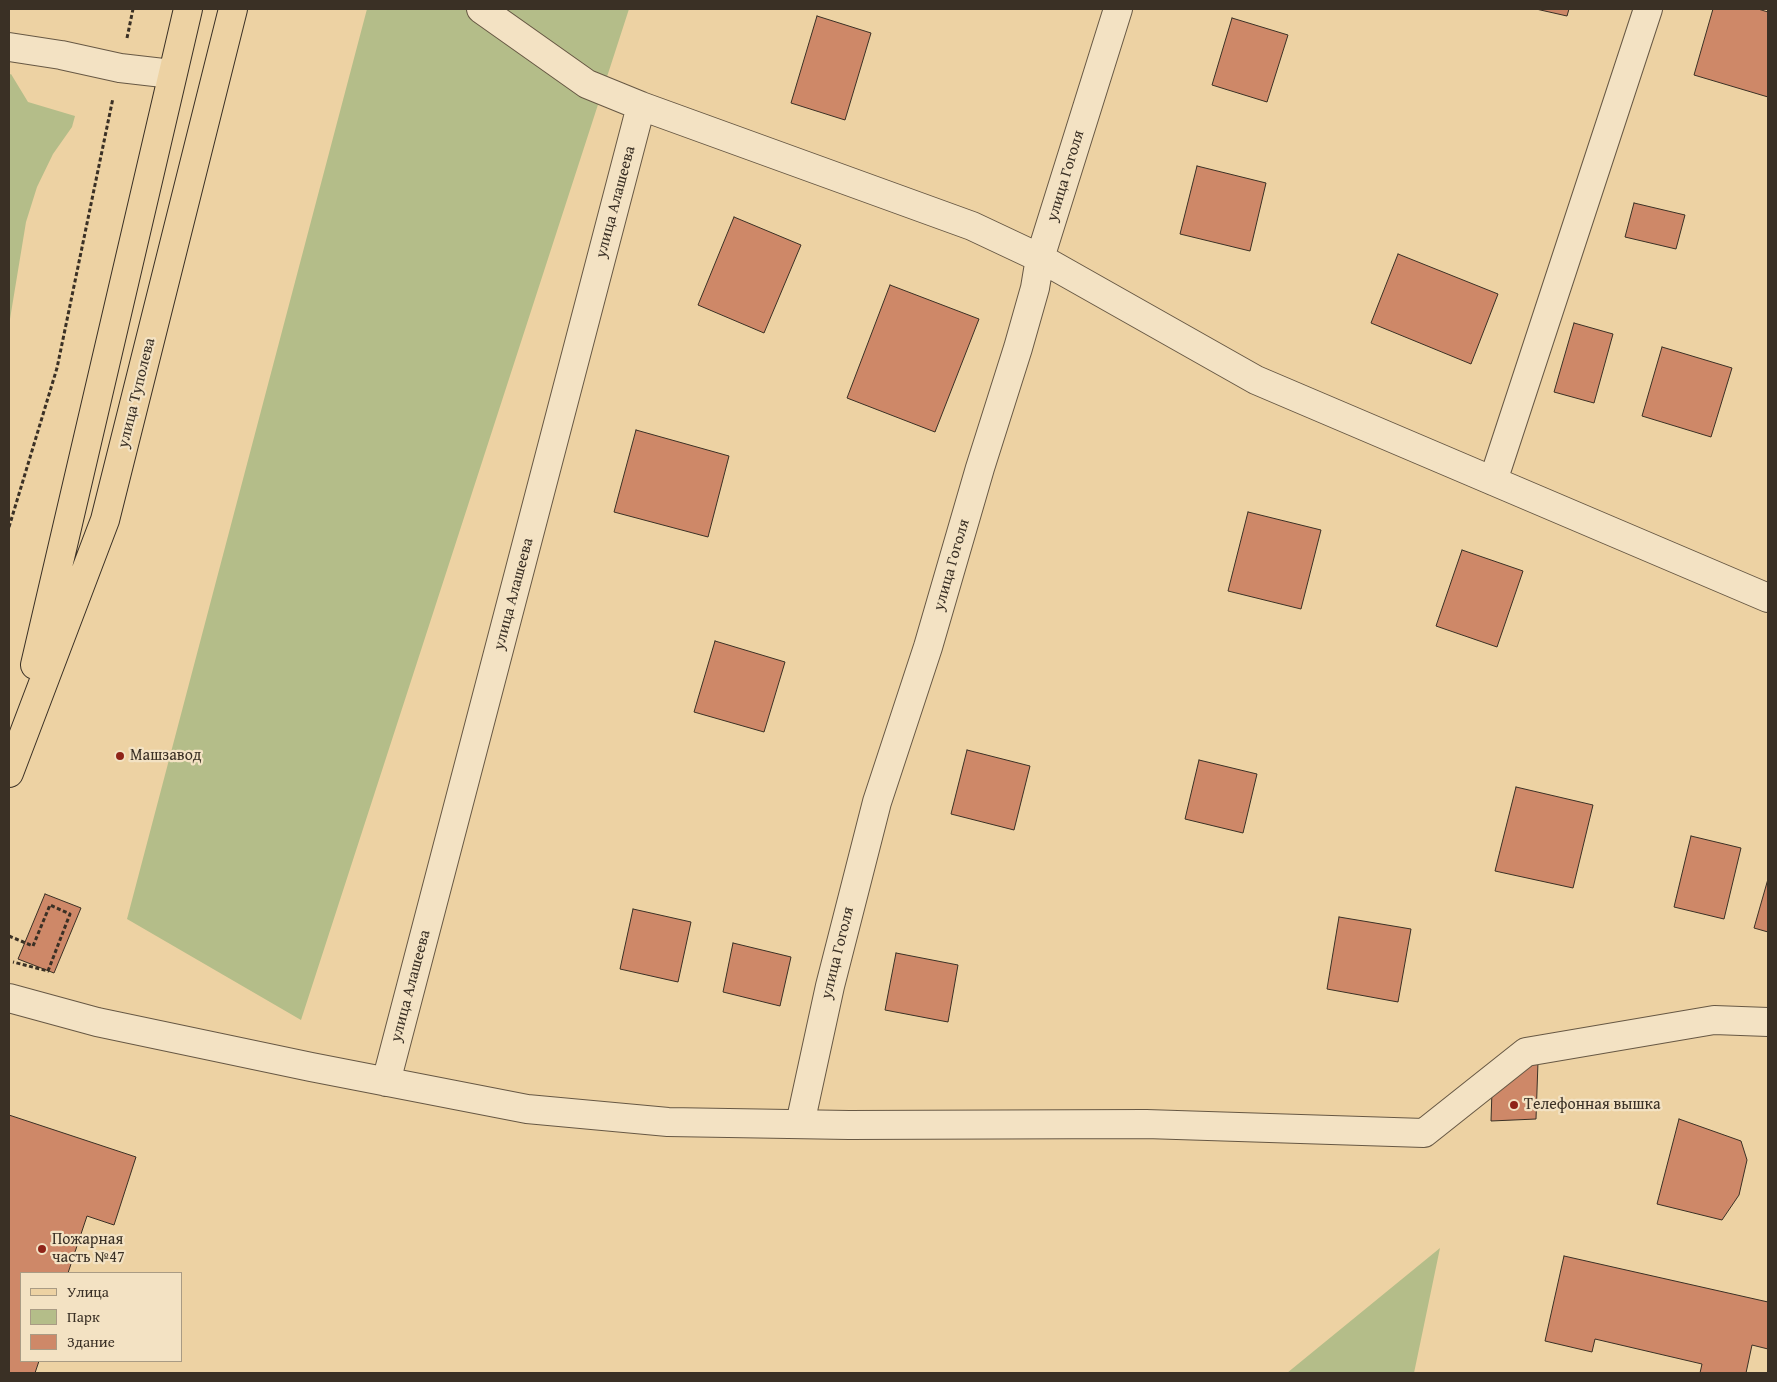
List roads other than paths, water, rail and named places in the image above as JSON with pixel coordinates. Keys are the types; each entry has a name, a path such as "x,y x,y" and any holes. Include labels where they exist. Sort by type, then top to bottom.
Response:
{"main road":[{"name":"улица Туполева","path":"10,770 188,9"},
{"name":"улица Туполева","path":"10,770 105,520 233,9"}],"street":[{"path":"481,9 586,84 641,106 972,226 1040,258 1256,380 1768,598"},
{"name":"улица Гоголя","path":"800,1124 830,986 877,802 928,647 980,468 1018,348 1035,288 1040,258 1118,9"},
{"path":"1493,481 1648,9"},
{"path":"9,47 60,55 120,68 172,74"},
{"name":"улица Алашеева","path":"386,1082 641,106"},
{"path":"9,998 97,1022 527,1109 668,1122 1146,1124 1424,1133 1526,1052 1714,1020 1768,1022"}],"place":[{"name":"Машзавод","path":"120,756"},
{"name":"Телефонная вышка","path":"1514,1105"},
{"name":"Пожарная часть №47","path":"42,1249"}]}
